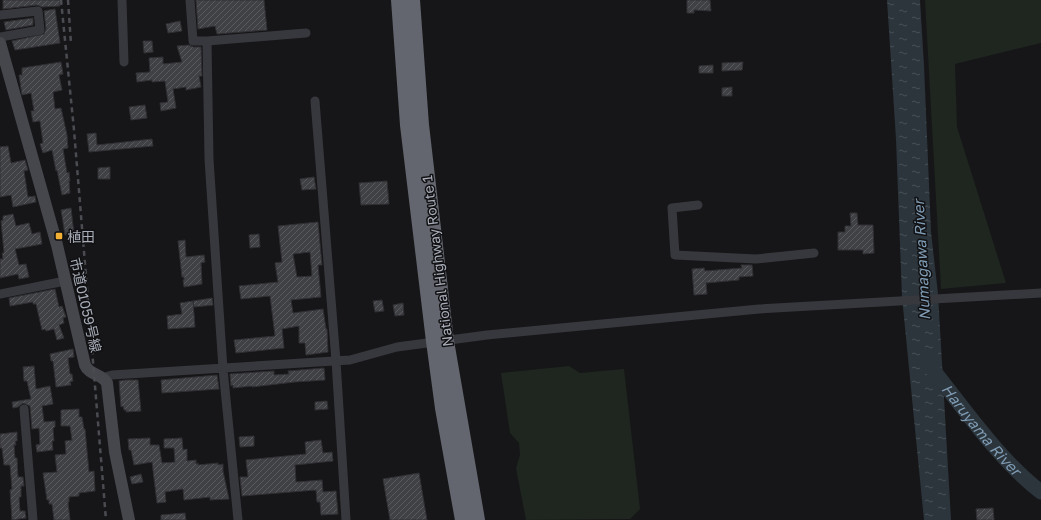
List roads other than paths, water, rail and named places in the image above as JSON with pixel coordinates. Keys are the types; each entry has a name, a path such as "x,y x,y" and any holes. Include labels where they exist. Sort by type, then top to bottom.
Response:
{"highway":[{"name":"National Highway Route 1","path":"399,0 408,125 440,341 477,520"},
{"name":"National Highway Route 1","path":"412,0 421,125 440,341 443,408 463,520"}],"street":[{"path":"122,0 124,62"},
{"path":"190,0 193,41 306,33"},
{"path":"0,15 38,11 40,30 0,37"},
{"path":"207,41 209,159 223,369 238,520"},
{"name":"市道01059号線","path":"0,43 57,245 86,368 105,379"},
{"path":"315,101 336,361 346,520"},
{"path":"698,205 672,208 675,255 756,259 814,253"},
{"path":"0,294 65,281"},
{"path":"129,520 115,452 108,388 105,379 112,375 350,360 397,346 487,335 759,309 888,303 1041,293"},
{"path":"24,409 33,520"}],"water":[{"name":"Numagawa River","path":"887,0 920,0 931,232 938,294 951,520 924,520 902,297 896,139"}],"waterway":[{"name":"Haruyama River","path":"930,366 996,449 1011,465 1041,492"}],"railway":[{"path":"61,0 74,130 106,520"},
{"path":"68,0 71,44"}],"place":[{"name":"植田","path":"59,236"}]}
